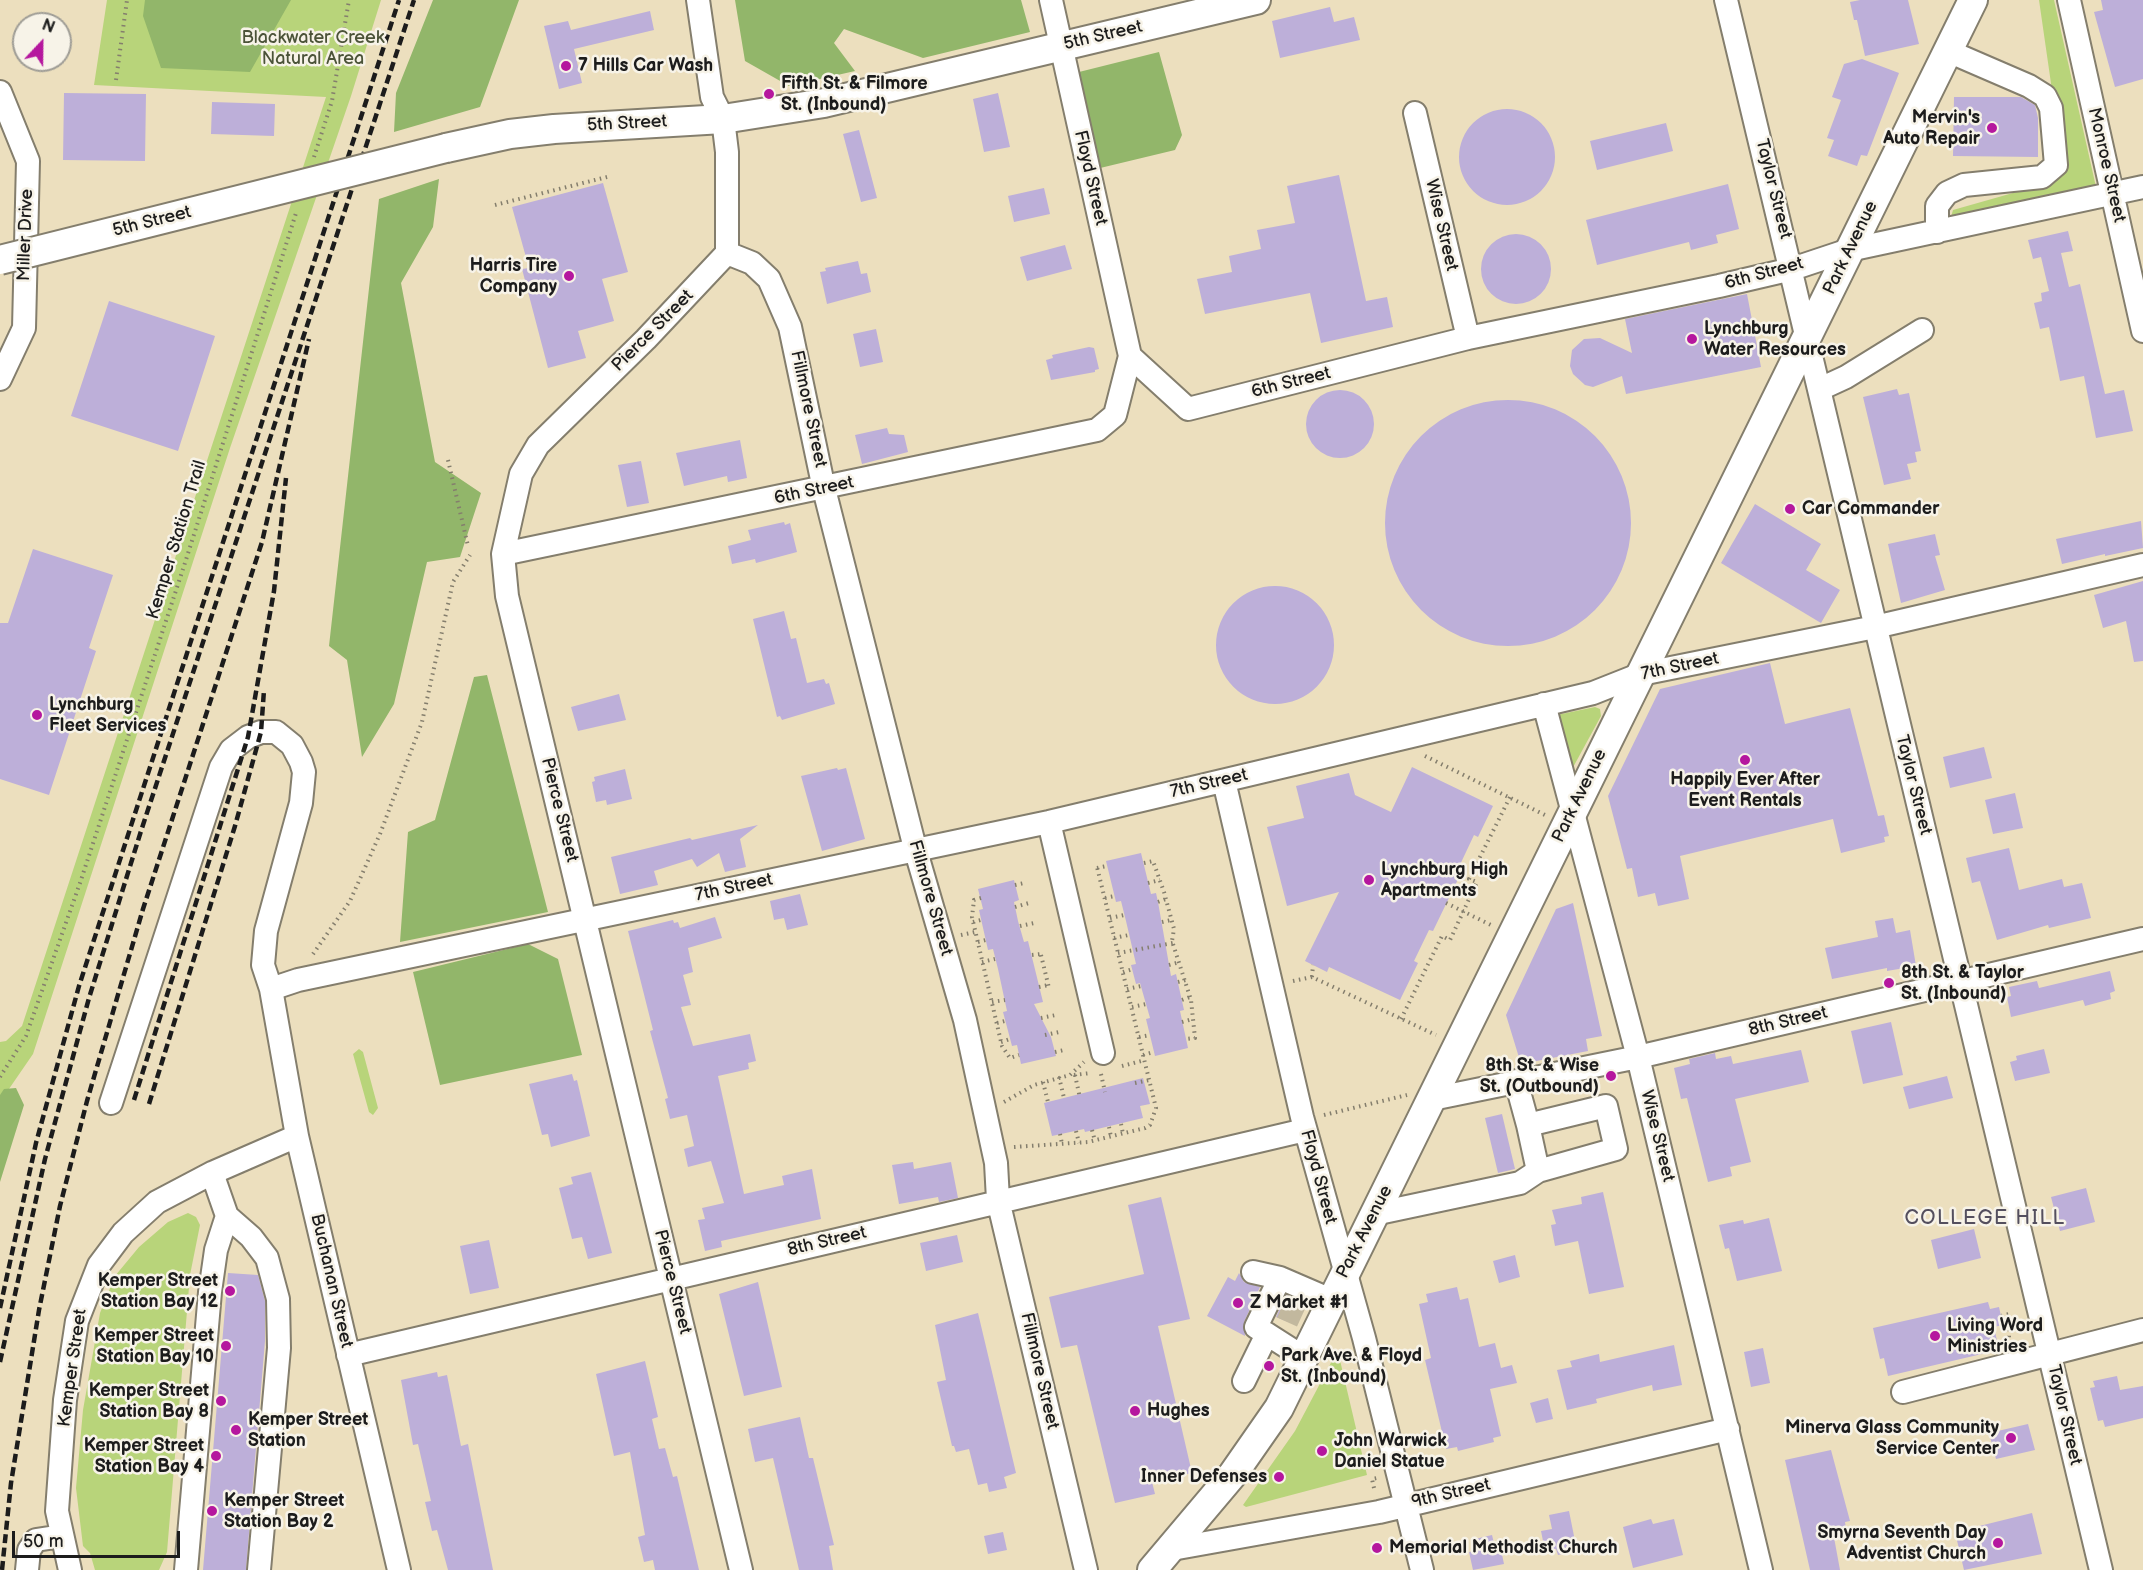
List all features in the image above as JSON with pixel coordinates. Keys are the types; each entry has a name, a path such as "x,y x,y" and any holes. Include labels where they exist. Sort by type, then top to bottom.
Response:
{"main road":[{"name":"5th Street","path":"0,260 446,147 510,134 554,129 723,119 824,103 1256,0"},
{"name":"Park Avenue","path":"1152,1570 1233,1474 1279,1408 1374,1214 1419,1097 1559,813 1641,674 1809,338 1849,250 1973,0"}],"street":[{"path":"698,0 712,98 723,119 727,152 727,254"},
{"name":"Floyd Street","path":"1052,0 1060,46 1130,356"},
{"name":"Taylor Street","path":"1726,0 1809,338 1875,627 2101,1570"},
{"name":"Monroe Street","path":"2069,0 2143,331"},
{"path":"1937,232 1937,206 1947,193 1964,185 2042,177 2056,165 2050,108 2045,96 2029,86 1948,51"},
{"name":"Miller Drive","path":"0,92 28,161 24,328 0,379"},
{"name":"Wise Street","path":"1414,113 1468,338"},
{"name":"6th Street","path":"503,554 824,489 1097,430 1115,415 1130,356 1188,409 1468,338 1719,286 1792,268 1849,250 2143,187"},
{"name":"Fillmore Street","path":"727,254 752,263 770,279 790,327 824,489 915,848 965,1020 996,1163 998,1200 1086,1570"},
{"name":"Pierce Street","path":"727,254 646,339 538,446 521,474 503,554 507,596 741,1570"},
{"path":"1820,389 1846,377 1922,330"},
{"name":"7th Street","path":"271,989 298,980 915,848 1049,822 1602,690 1641,674 1875,627 2143,565"},
{"name":"Wise Street","path":"1544,704 1559,813 1638,1057 1761,1570"},
{"name":"Buchanan Street","path":"111,1103 221,767 231,750 248,737 261,732 276,732 292,745 302,762 304,772 301,803 266,931 263,965 271,989 297,1136 399,1570"},
{"name":"Floyd Street","path":"1224,781 1305,1130 1364,1338 1422,1570"},
{"path":"1049,822 1097,1061"},
{"name":"8th Street","path":"1419,1097 1516,1082 1638,1057 2143,939"},
{"path":"1516,1082 1538,1170"},
{"path":"1374,1214 1520,1184 1538,1170 1616,1149 1606,1106 1528,1125"},
{"name":"8th Street","path":"348,1355 965,1211 998,1200 1305,1130"},
{"name":"Kemper Street","path":"70,1570 57,1511 65,1400 76,1321 82,1302 104,1258 140,1216 157,1202 212,1173 297,1136"},
{"path":"212,1173 227,1216 251,1237 267,1258 278,1299 279,1348 258,1570"},
{"path":"186,1570 210,1292 216,1250 227,1216"},
{"path":"1253,1272 1280,1278 1300,1294 1331,1300"},
{"path":"1280,1278 1256,1327 1277,1332 1303,1358"},
{"path":"1903,1392 2143,1330"},
{"path":"1244,1381 1277,1332"},
{"name":"9th Street","path":"1172,1549 1379,1512 1728,1429"},
{"path":"27,1570 29,1551 36,1540 62,1536"}],"path":[{"path":"116,80 127,0"},
{"path":"310,167 332,101 349,0"},
{"path":"495,205 612,176"},
{"name":"Kemper Station Trail","path":"0,1077 26,1036 80,883 300,200"},
{"path":"448,460 468,546"},
{"path":"308,962 350,901 380,834 422,722 453,582 470,555"},
{"path":"1423,755 1510,797 1559,813"},
{"path":"1401,1019 1442,936 1450,940 1477,882 1469,879 1510,797"},
{"path":"1144,863 1153,861 1160,880 1171,920 1173,943 1186,980 1195,1038 1186,1039"},
{"path":"1097,868 1107,867"},
{"path":"1148,883 1160,880"},
{"path":"1015,885 1024,883"},
{"path":"1105,898 1115,896"},
{"path":"981,898 974,900 973,922 998,1032 1010,1058 1019,1055"},
{"path":"1158,902 1166,899"},
{"path":"1015,907 1029,903"},
{"path":"1446,903 1492,925"},
{"path":"1110,918 1124,915"},
{"path":"973,922 981,920"},
{"path":"1162,922 1171,920"},
{"path":"1020,926 1034,923"},
{"path":"961,935 975,932"},
{"path":"1114,938 1129,935"},
{"path":"978,942 986,940"},
{"path":"1118,953 1173,943"},
{"path":"1032,956 1041,954 1049,986 1039,987"},
{"path":"982,962 995,959"},
{"path":"1169,965 1180,962"},
{"path":"1312,977 1313,965"},
{"path":"1123,972 1132,969"},
{"path":"1293,981 1312,977 1437,1036"},
{"path":"1178,982 1186,980"},
{"path":"1127,989 1141,986"},
{"path":"1182,1000 1190,997"},
{"path":"992,1002 1005,1000"},
{"path":"1132,1007 1146,1004"},
{"path":"1041,1018 1056,1015"},
{"path":"1182,1022 1193,1019"},
{"path":"997,1023 1005,1021"},
{"path":"1045,1035 1059,1032"},
{"path":"1139,1037 1150,1035"},
{"path":"1001,1042 1010,1039"},
{"path":"1055,1052 1064,1050"},
{"path":"1143,1055 1154,1052"},
{"path":"1122,1066 1145,1060"},
{"path":"1072,1075 1097,1061 1105,1092"},
{"path":"998,1105 1043,1082 1059,1077 1091,1073"},
{"path":"1072,1075 1080,1098"},
{"path":"1059,1077 1064,1098"},
{"path":"1135,1083 1150,1080"},
{"path":"1043,1082 1048,1102"},
{"path":"1327,1114 1419,1097"},
{"path":"1121,1124 1123,1134"},
{"path":"1109,1127 1111,1137"},
{"path":"1092,1130 1095,1141"},
{"path":"1076,1131 1079,1143"},
{"path":"1060,1134 1062,1144"},
{"path":"2001,1316 2009,1314 2009,1349"},
{"path":"1372,1479 1374,1488"}],"green space":[{"name":"Blackwater Creek Natural Area","path":"107,0 381,0 351,96 230,448 33,1054 0,1102 0,1042 6,1041 22,1026 326,97 94,85"},
{"path":"145,0 291,0 250,72 161,68 143,16"},
{"path":"433,0 519,0 480,107 394,132 396,93"},
{"path":"735,0 1021,0 1030,32 923,58 844,29 834,43 855,71 789,86 745,61"},
{"path":"2039,0 2054,0 2096,187 1951,217 1953,210 2048,183 2058,132"},
{"path":"1159,52 1182,135 1175,150 1096,169 1079,72"},
{"path":"439,179 433,227 401,283 435,462 481,493 460,557 427,562 394,704 362,757 347,660 329,646 379,199"},
{"path":"487,675 548,912 400,942 408,832 435,820 474,677"},
{"path":"1595,707 1600,709 1601,716 1571,771 1557,715"},
{"path":"528,944 558,959 582,1055 440,1085 413,972"},
{"path":"359,1049 363,1052 378,1108 373,1115 369,1112 353,1054"},
{"path":"16,1088 24,1105 0,1182 0,1095 4,1089"},
{"path":"188,1213 196,1217 200,1225 190,1275 167,1552 159,1570 95,1570 90,1553 83,1546 76,1488 83,1410 100,1313 115,1276 139,1247 168,1222"},
{"path":"1339,1356 1367,1475 1246,1507 1243,1505 1295,1431 1334,1357"}],"building":[{"path":"1908,0 1919,44 1865,56 1857,20 1854,20 1850,2"},
{"path":"2101,0 2143,0 2143,79 2115,87 2094,12 2103,10"},
{"path":"1330,7 1334,22 1354,17 1360,40 1280,58 1272,21"},
{"name":"7 Hills Car Wash","path":"650,11 654,30 574,49 582,83 559,89 544,26 568,21 571,30"},
{"path":"1862,59 1899,73 1867,156 1861,155 1857,166 1828,156 1834,140 1827,138 1841,100 1832,97 1844,64"},
{"path":"64,93 146,94 145,161 63,160"},
{"path":"998,93 1010,147 984,152 973,99"},
{"path":"1954,97 2021,97 2035,105 2038,118 2038,157 1953,156"},
{"path":"212,102 275,104 274,136 211,134"},
{"path":"1507,109 1525,113 1541,123 1551,139 1555,157 1551,175 1541,191 1525,201 1507,205 1489,201 1473,191 1463,175 1459,157 1463,139 1473,123 1489,113"},
{"path":"1666,123 1673,151 1597,170 1590,141"},
{"path":"859,130 877,198 861,202 843,134"},
{"path":"1339,175 1366,301 1387,297 1393,327 1321,343 1310,293 1205,314 1197,279 1232,272 1229,256 1261,249 1257,230 1295,223 1287,186"},
{"name":"Harris Tire Company","path":"603,183 628,272 602,279 614,321 578,331 586,358 548,368 522,269 529,268 512,207"},
{"path":"1728,184 1739,229 1716,235 1718,243 1691,250 1689,242 1597,265 1586,220"},
{"path":"1044,188 1050,214 1014,222 1008,196"},
{"path":"2068,231 2073,251 2061,253 2069,287 2080,284 2105,394 2124,390 2133,431 2096,438 2084,376 2060,381 2049,327 2040,329 2034,303 2042,301 2041,293 2049,291 2041,257 2033,259 2028,240"},
{"path":"1516,234 1529,237 1541,244 1548,256 1551,269 1548,282 1541,294 1529,301 1516,304 1503,301 1491,294 1484,282 1481,269 1484,256 1491,244 1503,237"},
{"path":"1065,245 1072,269 1027,281 1020,257"},
{"path":"858,261 861,274 867,273 871,292 827,304 820,272 826,271 825,268"},
{"name":"Lynchburg Water Resources","path":"1747,294 1761,367 1626,394 1622,376 1593,387 1585,385 1573,374 1570,366 1572,350 1584,339 1600,338 1632,353 1625,319"},
{"path":"109,301 215,336 178,451 71,416"},
{"path":"876,329 883,362 860,367 853,334"},
{"path":"1089,347 1094,348 1099,369 1095,372 1051,380 1046,360 1053,358 1052,355"},
{"path":"1897,389 1899,395 1909,393 1921,451 1915,452 1917,462 1907,464 1911,479 1884,485 1863,397"},
{"path":"1340,390 1353,393 1364,400 1371,411 1374,424 1371,437 1364,448 1353,455 1340,458 1327,455 1316,448 1309,437 1306,424 1309,411 1316,400 1327,393"},
{"path":"1508,400 1532,403 1555,410 1576,421 1595,436 1610,455 1621,476 1628,499 1631,523 1628,547 1621,570 1610,591 1595,610 1576,625 1555,636 1532,643 1508,646 1484,643 1461,636 1440,625 1421,610 1406,591 1395,570 1388,547 1385,523 1388,499 1395,476 1406,455 1421,436 1440,421 1461,410 1484,403"},
{"path":"887,428 889,434 904,435 908,452 862,464 855,435"},
{"path":"740,440 747,478 728,482 727,476 684,486 676,453"},
{"path":"641,461 649,503 627,507 618,465"},
{"path":"1755,504 1821,544 1806,570 1840,590 1821,623 1721,563"},
{"path":"2141,521 2143,548 2062,564 2056,539"},
{"path":"784,522 785,525 790,523 797,552 756,563 755,559 732,564 728,546 751,540 748,530"},
{"path":"1935,534 1940,555 1935,556 1945,590 1901,603 1888,544"},
{"name":"Lynchburg Fleet Services","path":"33,549 113,575 89,648 96,651 49,795 0,779 0,623 8,623"},
{"path":"2143,581 2143,661 2134,662 2126,621 2103,628 2094,595"},
{"path":"1275,586 1286,587 1308,596 1324,612 1333,634 1333,656 1324,678 1308,694 1286,703 1275,704 1264,703 1242,694 1226,678 1217,656 1216,645 1217,634 1226,612 1242,596 1264,587"},
{"path":"784,611 791,639 796,638 807,683 824,679 826,684 829,683 835,704 782,720 780,716 777,717 753,619"},
{"name":"Happily Ever After Event Rentals","path":"1770,663 1785,724 1850,708 1878,816 1884,815 1889,836 1884,837 1885,842 1841,853 1833,819 1680,856 1689,899 1658,906 1655,893 1638,897 1632,868 1627,869 1608,796 1660,689"},
{"path":"619,694 626,720 578,731 571,707"},
{"path":"1984,747 1992,778 1950,788 1943,757"},
{"name":"Lynchburg High Apartments","path":"1412,767 1493,806 1478,837 1474,835 1458,869 1462,871 1433,931 1429,930 1414,961 1418,963 1400,1000 1329,967 1327,972 1305,961 1339,892 1287,906 1267,827 1304,818 1296,786 1349,773 1355,795 1391,812"},
{"path":"837,768 838,770 846,768 865,839 822,851 801,776"},
{"path":"625,769 632,799 607,805 606,800 596,802 592,782 595,781 594,777"},
{"path":"2015,793 2023,828 1993,834 1985,800"},
{"path":"758,825 740,839 746,867 725,872 719,853 697,867 692,859 654,871 658,885 620,894 611,857"},
{"path":"2009,848 2019,890 2062,879 2064,887 2082,883 2091,918 2049,928 2048,925 1997,940 1980,881 1972,883 1966,858"},
{"path":"1141,853 1151,894 1156,893 1171,976 1176,974 1184,1010 1180,1011 1188,1048 1155,1056 1146,1019 1150,1018 1140,983 1136,984 1131,965 1136,964 1121,901 1116,902 1106,861"},
{"path":"1014,880 1019,900 1014,902 1018,921 1024,942 1028,941 1043,1002 1034,1004 1051,1037 1056,1056 1021,1064 1017,1045 1012,1046 1003,1012 1007,1011 993,949 988,950 979,910 983,909 978,889"},
{"path":"800,894 808,925 787,930 784,918 774,920 770,901"},
{"path":"1573,903 1602,1036 1586,1039 1588,1051 1521,1064 1506,1015 1556,909"},
{"path":"715,917 722,938 688,948 693,972 683,975 691,1005 681,1007 693,1046 750,1034 756,1061 748,1063 749,1069 718,1076 744,1194 784,1185 782,1176 812,1169 821,1219 721,1241 722,1247 705,1251 698,1220 705,1219 702,1208 724,1203 711,1161 688,1167 684,1149 694,1146 687,1115 670,1119 665,1099 668,1098 650,1031 653,1030 628,931 673,920 674,923 678,922 680,928"},
{"path":"1893,918 1896,933 1910,930 1916,966 1887,971 1887,968 1832,979 1825,948 1878,937 1875,921"},
{"path":"2110,971 2115,991 2110,993 2111,999 2085,1006 2083,1000 2011,1017 2007,997 2011,996 2009,987 2037,981 2039,988"},
{"path":"1891,1022 1903,1075 1863,1084 1851,1031"},
{"path":"2044,1049 2050,1073 2015,1081 2010,1062 2017,1060 2016,1056"},
{"path":"1801,1050 1809,1082 1735,1099 1751,1162 1730,1167 1732,1176 1708,1182 1687,1098 1681,1099 1674,1068 1690,1064 1689,1059 1715,1053 1716,1059 1731,1056 1733,1064"},
{"path":"572,1074 574,1081 577,1080 590,1136 551,1147 548,1134 542,1135 529,1084"},
{"path":"1947,1076 1953,1098 1909,1109 1903,1087"},
{"path":"1143,1078 1150,1104 1140,1106 1143,1118 1085,1132 1084,1129 1052,1136 1044,1103"},
{"path":"1502,1114 1515,1169 1498,1173 1485,1118"},
{"path":"913,1162 914,1169 951,1162 958,1198 939,1202 938,1197 899,1204 892,1165"},
{"path":"591,1172 612,1253 588,1259 582,1237 572,1239 559,1188 573,1184 571,1177"},
{"path":"2086,1188 2095,1222 2060,1231 2051,1197"},
{"path":"1603,1192 1624,1287 1589,1294 1578,1241 1555,1246 1551,1225 1556,1224 1552,1210 1582,1204 1581,1197"},
{"name":"Hughes","path":"1161,1197 1190,1319 1158,1326 1192,1473 1152,1482 1155,1494 1115,1503 1077,1345 1061,1348 1049,1297 1144,1274 1128,1205"},
{"path":"1769,1218 1782,1271 1737,1281 1729,1248 1725,1249 1719,1225 1743,1220 1744,1224"},
{"path":"1974,1229 1981,1258 1938,1269 1931,1240"},
{"path":"957,1235 963,1262 926,1271 920,1243"},
{"path":"489,1240 499,1288 470,1294 460,1246"},
{"path":"1515,1255 1520,1277 1499,1283 1493,1261"},
{"path":"228,1273 258,1275 265,1301 265,1341 246,1570 203,1570"},
{"name":"Z Market #1","path":"1239,1273 1244,1282 1260,1287 1244,1322 1245,1336 1207,1316 1228,1277 1235,1281"},
{"path":"758,1282 782,1387 744,1396 719,1294"},
{"path":"1457,1287 1460,1300 1468,1298 1479,1347 1495,1343 1501,1368 1512,1365 1517,1383 1490,1389 1501,1436 1493,1438 1494,1442 1458,1451 1457,1447 1446,1449 1425,1360 1431,1358 1419,1304 1428,1302 1426,1294"},
{"path":"1286,1295 1299,1301 1288,1322 1276,1317"},
{"name":"Living Word Ministries","path":"1988,1302 1990,1309 1999,1307 2003,1325 1994,1327 1999,1350 1888,1376 1884,1358 1880,1359 1873,1328"},
{"path":"978,1313 1016,1473 1004,1477 1007,1488 989,1492 987,1483 978,1485 969,1449 956,1452 952,1446 937,1382 946,1380 935,1325"},
{"path":"1674,1345 1682,1385 1653,1391 1652,1385 1596,1399 1597,1403 1567,1410 1557,1370 1572,1367 1570,1361 1599,1354 1600,1362"},
{"path":"1763,1348 1770,1383 1751,1387 1744,1352"},
{"path":"645,1361 658,1417 652,1419 659,1449 665,1448 673,1477 677,1476 699,1570 655,1570 653,1560 644,1562 638,1537 645,1535 630,1452 614,1456 596,1374"},
{"path":"437,1372 438,1377 447,1375 461,1446 468,1444 493,1570 448,1570 437,1530 432,1531 425,1502 431,1501 418,1444 413,1445 401,1380"},
{"path":"2117,1376 2120,1390 2143,1386 2143,1418 2105,1427 2103,1420 2098,1421 2090,1388 2095,1387 2093,1381"},
{"path":"1548,1398 1553,1419 1536,1423 1530,1403"},
{"path":"800,1417 809,1458 813,1458 834,1545 829,1546 833,1570 799,1570 773,1458 755,1462 748,1429"},
{"name":"Minerva Glass Community Service Center","path":"2028,1424 2035,1450 1996,1459 1989,1433"},
{"path":"1831,1450 1850,1521 1845,1522 1846,1529 1833,1532 1840,1570 1810,1570 1785,1460"},
{"path":"1569,1511 1577,1551 1558,1555 1556,1549 1545,1551 1541,1531 1552,1529 1549,1515"},
{"name":"Smyrna Seventh Day Adventist Church","path":"2032,1513 2042,1554 1964,1570 1955,1532"},
{"path":"1651,1519 1653,1524 1674,1519 1683,1555 1633,1568 1623,1527"},
{"path":"1003,1532 1007,1550 988,1554 984,1536"},
{"path":"1492,1535 1495,1547 1500,1545 1504,1564 1473,1570 1469,1552 1474,1551 1471,1540"}],"tunnel":[{"path":"1287,1322 1297,1300"}],"railway":[{"path":"0,1308 36,1143 79,986 399,0"},
{"path":"0,1362 45,1159 89,998 141,831 414,0"},
{"path":"2,1570 11,1483 39,1310 60,1206 87,1101 143,909 262,542 309,339"},
{"path":"134,1100 248,737 274,591 286,478"},
{"path":"149,1104 235,826 261,732 264,690"}],"place":[{"name":"7 Hills Car Wash","path":"566,66"},
{"name":"Fifth St. & Filmore St. (Inbound)","path":"769,94"},
{"name":"Mervin's Auto Repair","path":"1992,128"},
{"name":"Harris Tire Company","path":"569,276"},
{"name":"Lynchburg Water Resources","path":"1692,339"},
{"name":"Car Commander","path":"1790,509"},
{"name":"Lynchburg Fleet Services","path":"37,715"},
{"name":"Happily Ever After Event Rentals","path":"1745,760"},
{"name":"Lynchburg High Apartments","path":"1369,880"},
{"name":"8th St. & Taylor St. (Inbound)","path":"1889,983"},
{"name":"8th St. & Wise St. (Outbound)","path":"1611,1076"},
{"name":"Kemper Street Station Bay 12","path":"230,1291"},
{"name":"Z Market #1","path":"1238,1303"},
{"name":"Living Word Ministries","path":"1935,1336"},
{"name":"Kemper Street Station Bay 10","path":"226,1346"},
{"name":"Park Ave. & Floyd St. (Inbound)","path":"1269,1366"},
{"name":"Kemper Street Station Bay 8","path":"221,1401"},
{"name":"Hughes","path":"1135,1411"},
{"name":"Kemper Street Station","path":"236,1430"},
{"name":"Minerva Glass Community Service Center","path":"2011,1438"},
{"name":"John Warwick Daniel Statue","path":"1322,1451"},
{"name":"Kemper Street Station Bay 4","path":"216,1456"},
{"name":"Inner Defenses","path":"1279,1477"},
{"name":"Kemper Street Station Bay 2","path":"212,1511"},
{"name":"Smyrna Seventh Day Adventist Church","path":"1998,1543"},
{"name":"Memorial Methodist Church","path":"1377,1548"}],"district":[{"name":"COLLEGE HILL","path":"1985,1219"}]}
